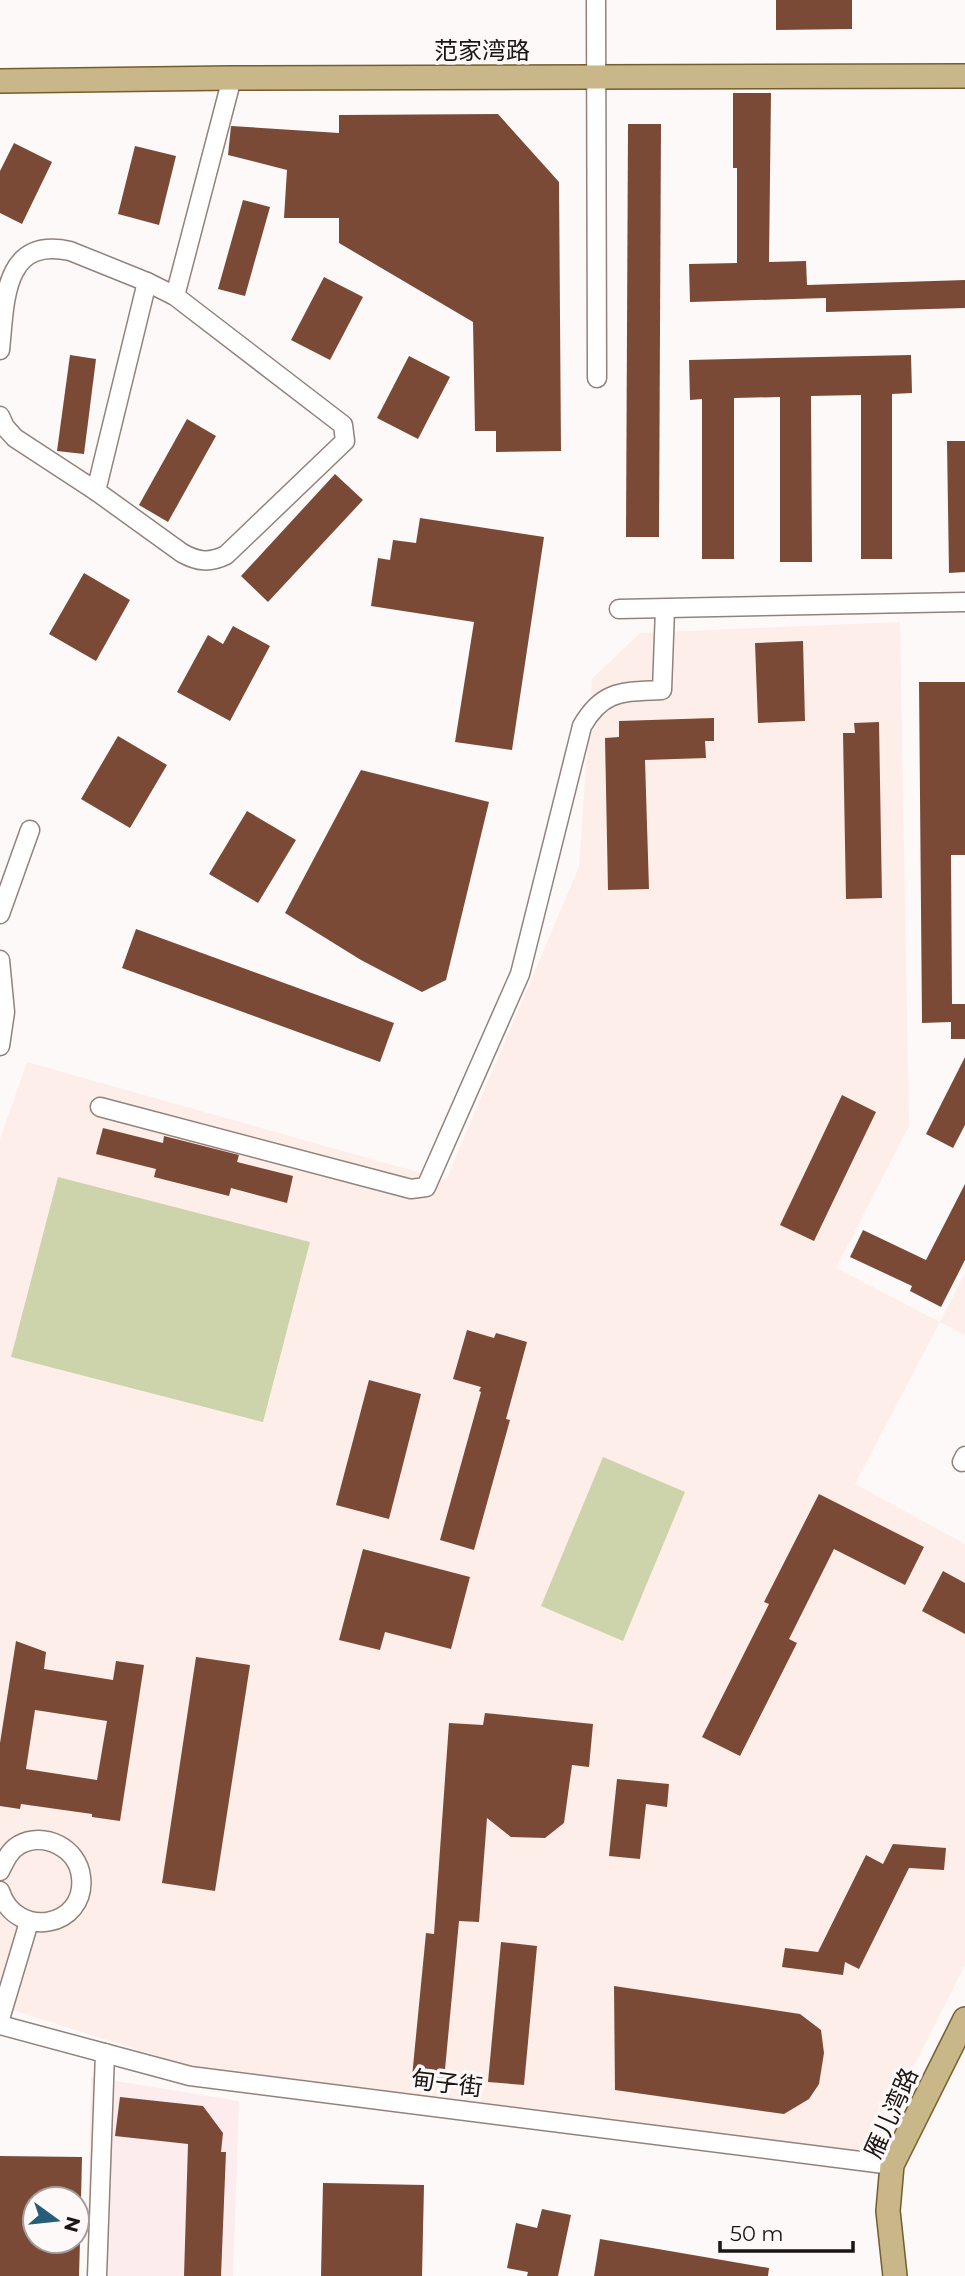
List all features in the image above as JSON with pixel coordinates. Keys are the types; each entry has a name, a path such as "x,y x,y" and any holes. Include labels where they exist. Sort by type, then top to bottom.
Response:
{"main road":[{"name":"范家湾路","path":"0,81 965,76"},
{"name":"雁儿湾路","path":"895,2276 888,2211 892,2165 965,2019"}],"street":[{"path":"596,0 597,378"},
{"path":"175,296 232,78"},
{"path":"0,350 7,286 19,262 43,249 69,251 175,296 344,425 345,441 226,555 204,562 192,559 15,438 0,416"},
{"path":"96,491 147,282"},
{"path":"619,609 965,601"},
{"path":"100,1107 411,1189 426,1187 520,974 582,726 596,706 616,693 662,690 665,609"},
{"path":"0,914 30,830"},
{"path":"0,960 5,1012 0,1046"},
{"path":"0,1871 7,1856 20,1845 35,1840 51,1841 66,1849 76,1861 81,1877 80,1893 72,1907 60,1918 45,1923 29,1922 14,1914 4,1902 0,1891"},
{"path":"0,2019 29,1922"},
{"name":"甸子街","path":"0,2025 190,2076 892,2165"},
{"path":"97,2276 105,2053"}],"shaded area":[{"path":"900,622 909,1126 836,1268 940,1322 855,1484 965,1544 965,1965 868,2157 195,2068 0,2006 0,1139 27,1062 446,1180 579,867 592,679 640,633"},
{"path":"965,1273 965,1335 940,1322"},
{"path":"91,2077 239,2101 233,2276 87,2276 87,2255 91,2255 91,2185 89,2185"}],"green space":[{"path":"58,1177 310,1242 263,1422 11,1357"},
{"path":"603,1457 685,1492 623,1641 541,1606"}],"building":[{"path":"776,0 852,0 852,29 776,30"},
{"path":"733,93 771,93 769,262 806,261 807,285 965,280 965,308 826,312 826,298 690,302 689,264 737,263 737,168 733,168"},
{"path":"498,114 559,182 561,451 496,452 496,431 475,431 473,322 339,243 339,218 284,218 287,170 228,155 231,126 339,133 339,115"},
{"path":"628,124 661,124 659,537 626,537"},
{"path":"14,143 52,162 22,224 0,213 0,171"},
{"path":"135,146 176,156 159,225 118,214"},
{"path":"243,200 270,207 245,296 218,289"},
{"path":"324,277 363,297 330,360 291,340"},
{"path":"70,355 96,359 84,454 57,451"},
{"path":"911,355 912,393 892,394 892,559 861,559 861,395 811,396 812,562 780,562 780,397 734,398 734,559 702,559 702,399 690,400 689,360"},
{"path":"409,356 450,377 418,439 377,418"},
{"path":"187,419 216,436 168,522 139,505"},
{"path":"947,441 965,441 965,572 949,573"},
{"path":"335,474 363,500 268,602 241,576"},
{"path":"420,518 544,537 512,750 455,742 474,622 371,606 378,558 390,560 393,540 416,543"},
{"path":"84,573 130,600 96,661 49,634"},
{"path":"233,626 270,646 230,721 177,692 208,635 223,644"},
{"path":"803,641 805,721 758,723 755,643"},
{"path":"919,682 965,682 965,855 951,855 952,1004 965,1004 965,1039 951,1039 951,1022 922,1023"},
{"path":"714,718 714,741 705,741 706,758 645,760 649,889 608,890 605,738 619,737 619,721"},
{"path":"879,722 882,898 846,899 843,733 855,733 854,723"},
{"path":"118,736 167,765 130,828 81,799"},
{"path":"361,770 489,802 446,980 422,992 361,960 285,913"},
{"path":"247,811 296,840 258,903 209,874"},
{"path":"136,929 394,1023 380,1062 122,968"},
{"path":"965,1057 965,1125 953,1148 926,1134"},
{"path":"842,1095 876,1112 814,1241 780,1225"},
{"path":"103,1128 163,1143 164,1136 239,1155 237,1162 293,1176 287,1203 231,1188 229,1196 154,1177 156,1169 96,1154"},
{"path":"965,1184 965,1260 941,1307 910,1291 912,1286 850,1257 863,1230 926,1260"},
{"path":"467,1330 494,1338 496,1333 527,1342 506,1419 510,1420 474,1550 440,1540 481,1392 481,1387 453,1379"},
{"path":"369,1380 421,1394 389,1519 336,1505"},
{"path":"819,1494 924,1547 905,1585 834,1549 789,1639 797,1643 740,1756 702,1737 769,1604 764,1602"},
{"path":"363,1549 470,1577 451,1649 385,1632 380,1650 339,1640"},
{"path":"943,1571 965,1583 965,1634 922,1611"},
{"path":"16,1641 46,1652 44,1669 113,1680 116,1661 144,1665 120,1821 92,1817 92,1814 21,1804 20,1809 0,1806 0,1743","holes":["35,1710 107,1721 97,1780 26,1769"]},
{"path":"196,1657 250,1665 215,1891 162,1883"},
{"path":"485,1713 593,1724 589,1767 572,1765 564,1823 545,1838 511,1837 487,1818 479,1922 459,1921 444,2080 412,2077 426,1933 434,1934 449,1723 483,1725"},
{"path":"617,1779 669,1784 667,1807 646,1804 640,1859 609,1856"},
{"path":"893,1844 946,1848 944,1870 909,1868 859,1969 845,1962 843,1975 782,1967 785,1948 818,1952 866,1855 883,1864"},
{"path":"501,1942 537,1946 524,2085 488,2082"},
{"path":"614,1986 800,2014 821,2030 824,2053 819,2084 809,2099 784,2114 615,2090"},
{"path":"120,2097 203,2106 223,2133 221,2152 226,2152 221,2276 184,2276 188,2144 115,2136"},
{"path":"0,2156 82,2157 81,2185 21,2185 21,2255 80,2255 79,2276 0,2276"},
{"path":"323,2183 424,2185 422,2276 321,2276"},
{"path":"542,2209 571,2215 558,2276 527,2276 528,2272 507,2268 516,2223 537,2228"},
{"path":"600,2239 769,2268 768,2276 594,2276"}]}
